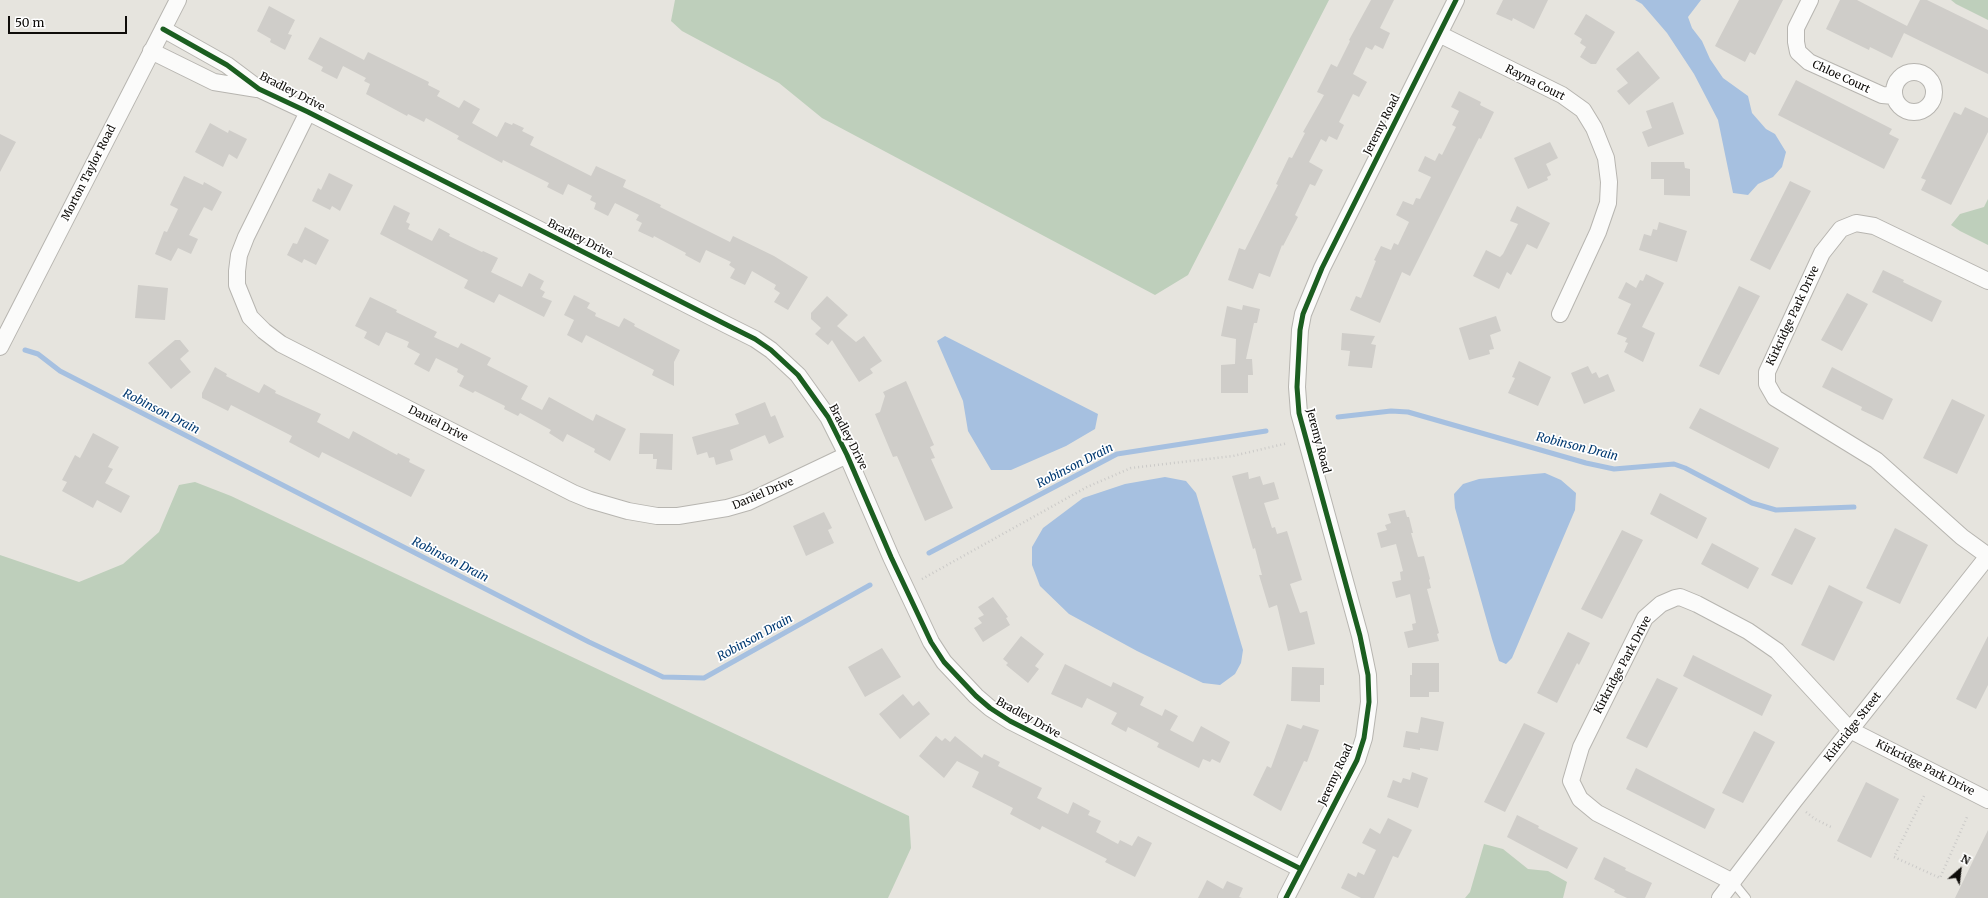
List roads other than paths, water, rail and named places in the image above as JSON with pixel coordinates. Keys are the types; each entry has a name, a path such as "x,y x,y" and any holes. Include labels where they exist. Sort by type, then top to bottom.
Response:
{"street":[{"name":"Morton Taylor Road","path":"2,339 178,0"},
{"name":"Jeremy Road","path":"1286,898 1357,760 1364,738 1369,702 1368,674 1360,636 1299,413 1297,380 1300,330 1304,314 1322,268 1456,0"},
{"name":"Chloe Court","path":"1810,0 1796,28 1798,52 1809,62 1882,96 1894,96"},
{"name":"Bradley Drive","path":"163,29 227,65 259,89 308,112 755,339 771,350 798,375 811,391 828,417 847,455 891,557 931,642 944,662 976,696 990,708 1010,721 1301,869"},
{"name":"Rayna Court","path":"1439,34 1562,95 1583,110 1596,133 1606,158 1610,189 1608,203 1598,232 1560,314"},
{"name":"Bradley Drive","path":"151,51 214,82 259,89"},
{"name":"Daniel Drive","path":"308,112 246,237 237,271 237,285 250,316 264,331 281,344 573,493 628,512 657,516 678,516 727,508 748,502 847,455"},
{"name":"Kirkridge Park Drive","path":"1988,281 1874,226 1856,223 1841,229 1822,253 1767,372 1767,384 1775,398 1876,460 1962,537 1988,556"},
{"name":"Kirkridge Street","path":"1720,898 1850,730 1988,556"},
{"name":"Kirkridge Park Drive","path":"1733,882 1597,813 1580,799 1571,782 1581,747 1645,618 1661,604 1675,598 1680,598 1698,604 1748,631 1777,651 1850,730 1988,800"}],"lane":[{"path":"1733,882 1746,898"}],"water":[{"path":"1635,0 1701,0 1688,17 1692,28 1702,41 1710,59 1723,78 1748,96 1752,113 1766,129 1775,134 1786,152 1782,167 1773,177 1758,184 1748,195 1733,193 1718,120 1694,74 1667,33 1642,4"},
{"path":"945,336 1098,414 1095,429 1066,446 1011,470 991,470 968,431 963,401 937,341"},
{"path":"1545,473 1561,480 1576,493 1575,510 1512,658 1506,664 1499,661 1492,639 1455,508 1454,494 1463,484 1479,479"},
{"path":"1165,477 1186,481 1196,493 1243,650 1241,663 1235,674 1220,685 1203,683 1137,651 1069,614 1040,586 1032,565 1032,547 1043,528 1083,498 1125,484"}],"waterway":[{"name":"Robinson Drain","path":"25,350 38,354 60,371 589,642 663,677 704,678 870,585"},
{"name":"Robinson Drain","path":"1338,417 1391,411 1408,412 1586,463 1614,469 1674,464 1685,468 1752,503 1776,510 1854,507"},
{"name":"Robinson Drain","path":"929,553 1117,454 1266,431"}]}
